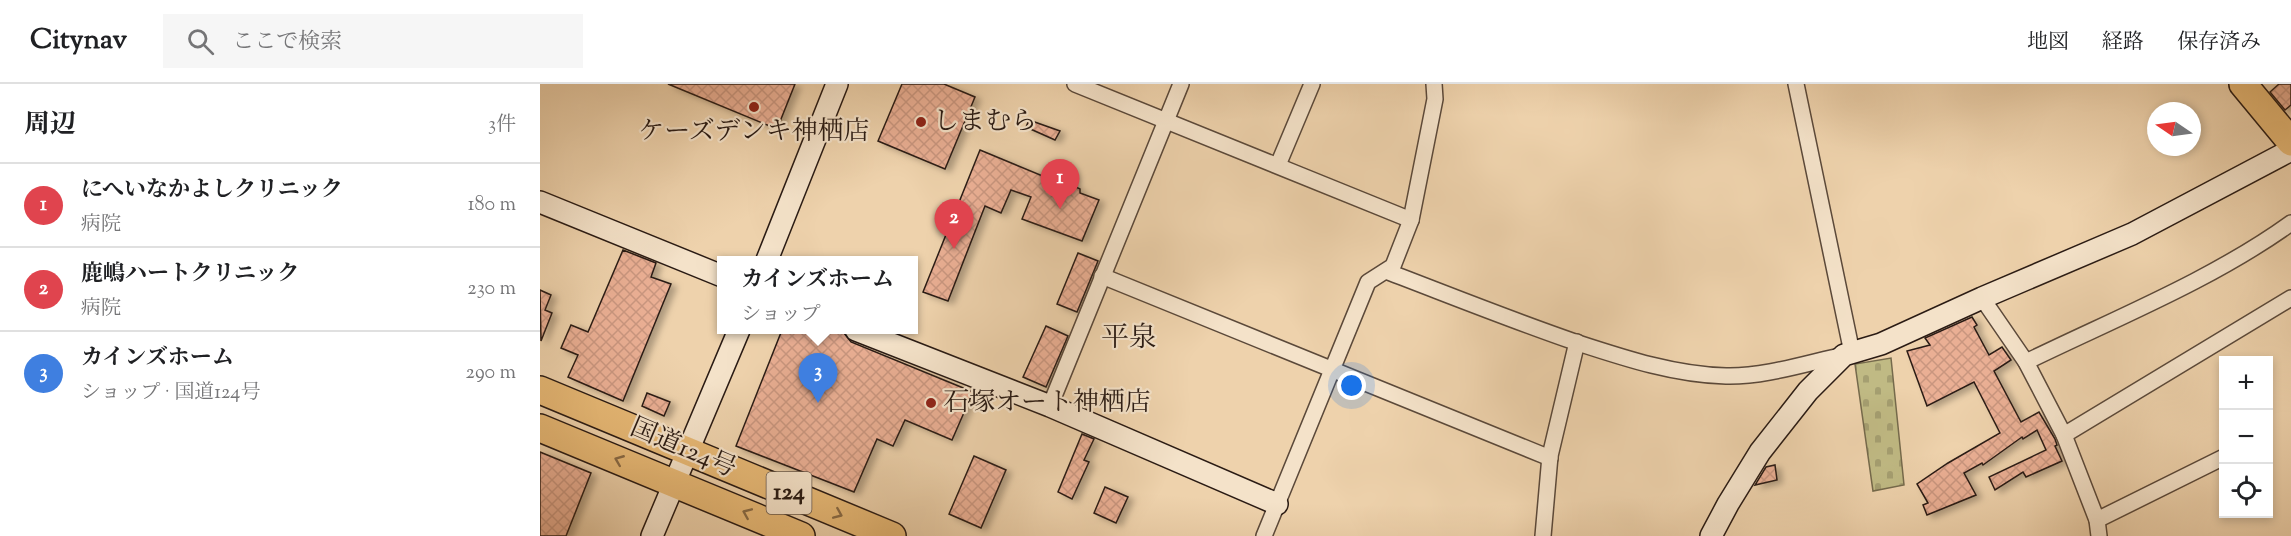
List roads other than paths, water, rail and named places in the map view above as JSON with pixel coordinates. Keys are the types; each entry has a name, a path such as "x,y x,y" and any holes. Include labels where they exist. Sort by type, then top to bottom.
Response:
{"highway":[{"path":"2243,84 2291,142"},
{"name":"国道124号","path":"540,390 892,536"},
{"name":"国道124号","path":"540,428 801,536"}],"street":[{"path":"769,256 837,84"},
{"path":"1075,84 1411,220"},
{"path":"1050,406 1181,84"},
{"path":"1278,165 1312,84"},
{"path":"1264,536 1368,282 1393,266 1411,220 1435,99 1434,84"},
{"path":"1711,536 1760,452 1808,391 1851,348 1796,84"},
{"path":"1386,271 1523,324 1613,354 1692,374 1728,376 1751,374 1844,355 1881,344 2132,234 2291,150"},
{"path":"540,202 717,274"},
{"path":"2026,362 2217,270 2267,241 2291,223"},
{"path":"1102,276 1550,458"},
{"path":"1982,298 2026,362 2064,435 2097,520 2099,536"},
{"path":"2064,435 2291,298"},
{"path":"652,536 737,334"},
{"path":"866,334 1050,406 1277,504"},
{"path":"1543,536 1550,458 1577,342"},
{"path":"2097,520 2219,459"}],"place":[{"name":"ケーズデンキ神栖店","path":"754,107"},
{"name":"しまむら","path":"921,122"},
{"name":"にへいなかよしクリニック","path":"1060,209"},
{"name":"鹿嶋ハートクリニック","path":"954,249"},
{"name":"カインズホーム","path":"818,403"},
{"name":"石塚オート神栖店","path":"931,403"}],"district":[{"name":"平泉","path":"1129,339"}]}
